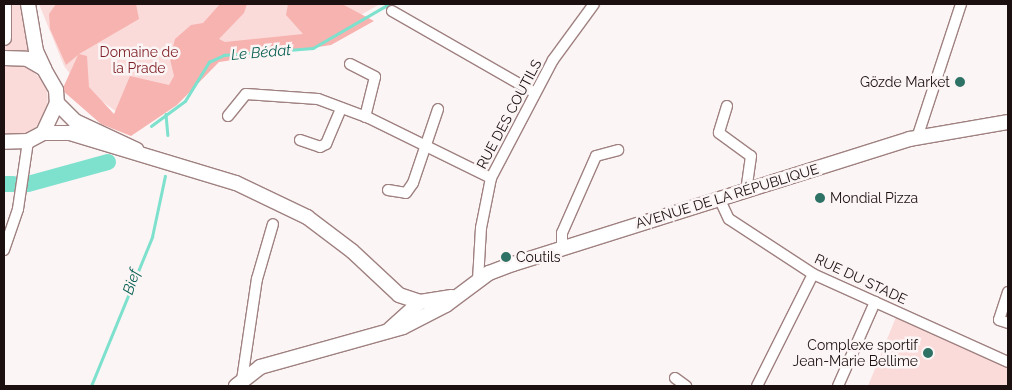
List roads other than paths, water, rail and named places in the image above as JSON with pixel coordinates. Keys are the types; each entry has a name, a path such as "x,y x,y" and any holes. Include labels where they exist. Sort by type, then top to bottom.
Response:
{"street":[{"path":"4,4 4,38"},
{"path":"28,4 36,51 56,90 57,103 43,133"},
{"name":"RUE DES COUTILS","path":"478,280 481,228 491,178 535,93 594,4"},
{"path":"917,138 961,4"},
{"path":"392,10 535,93"},
{"path":"4,58 27,59 44,69"},
{"path":"350,64 375,77 365,116"},
{"path":"228,116 246,94 318,99 365,116 491,178"},
{"path":"57,103 75,122 170,162"},
{"path":"727,106 719,133 750,156 746,190"},
{"path":"300,140 320,147 326,144 341,108"},
{"path":"388,190 406,193 427,145 438,109"},
{"name":"AVENUE DE LA RÉPUBLIQUE","path":"239,383 260,367 387,333 419,318 478,280 562,247 917,138 1008,122"},
{"path":"4,142 28,141 43,133 70,133 236,183 307,218 352,251 379,280 402,315 419,318"},
{"path":"4,250 18,209 28,141"},
{"path":"562,247 562,233 596,156 618,150"},
{"name":"RUE DU STADE","path":"719,198 729,219 813,274 1008,362"},
{"name":"AVENUE DE LA RÉPUBLIQUE","path":"239,383 258,279 273,224"},
{"path":"757,386 813,274"},
{"path":"379,280 399,295 420,302"},
{"path":"1008,292 999,320 1008,323"},
{"name":"AVENUE DE LA RÉPUBLIQUE","path":"387,333 402,315 420,302 455,296"},
{"path":"838,386 875,302"},
{"path":"675,378 686,386"}],"waterway":[{"name":"Le Bédat","path":"151,126 185,101 209,62 224,55 313,48 389,4"},
{"name":"Bief","path":"166,114 168,135"},
{"name":"Le Bédat","path":"28,184 108,162"},
{"name":"Bief","path":"91,386 152,237 165,176"},
{"name":"Le Bédat","path":"4,184 13,184"}],"place":[{"name":"Gözde Market","path":"960,82"},
{"name":"Mondial Pizza","path":"820,198"},
{"name":"Coutils","path":"506,257"},
{"name":"Complexe sportif Jean-Marie Bellime","path":"928,353"}],"park label":[{"name":"Domaine de la Prade","path":"139,60"}]}
